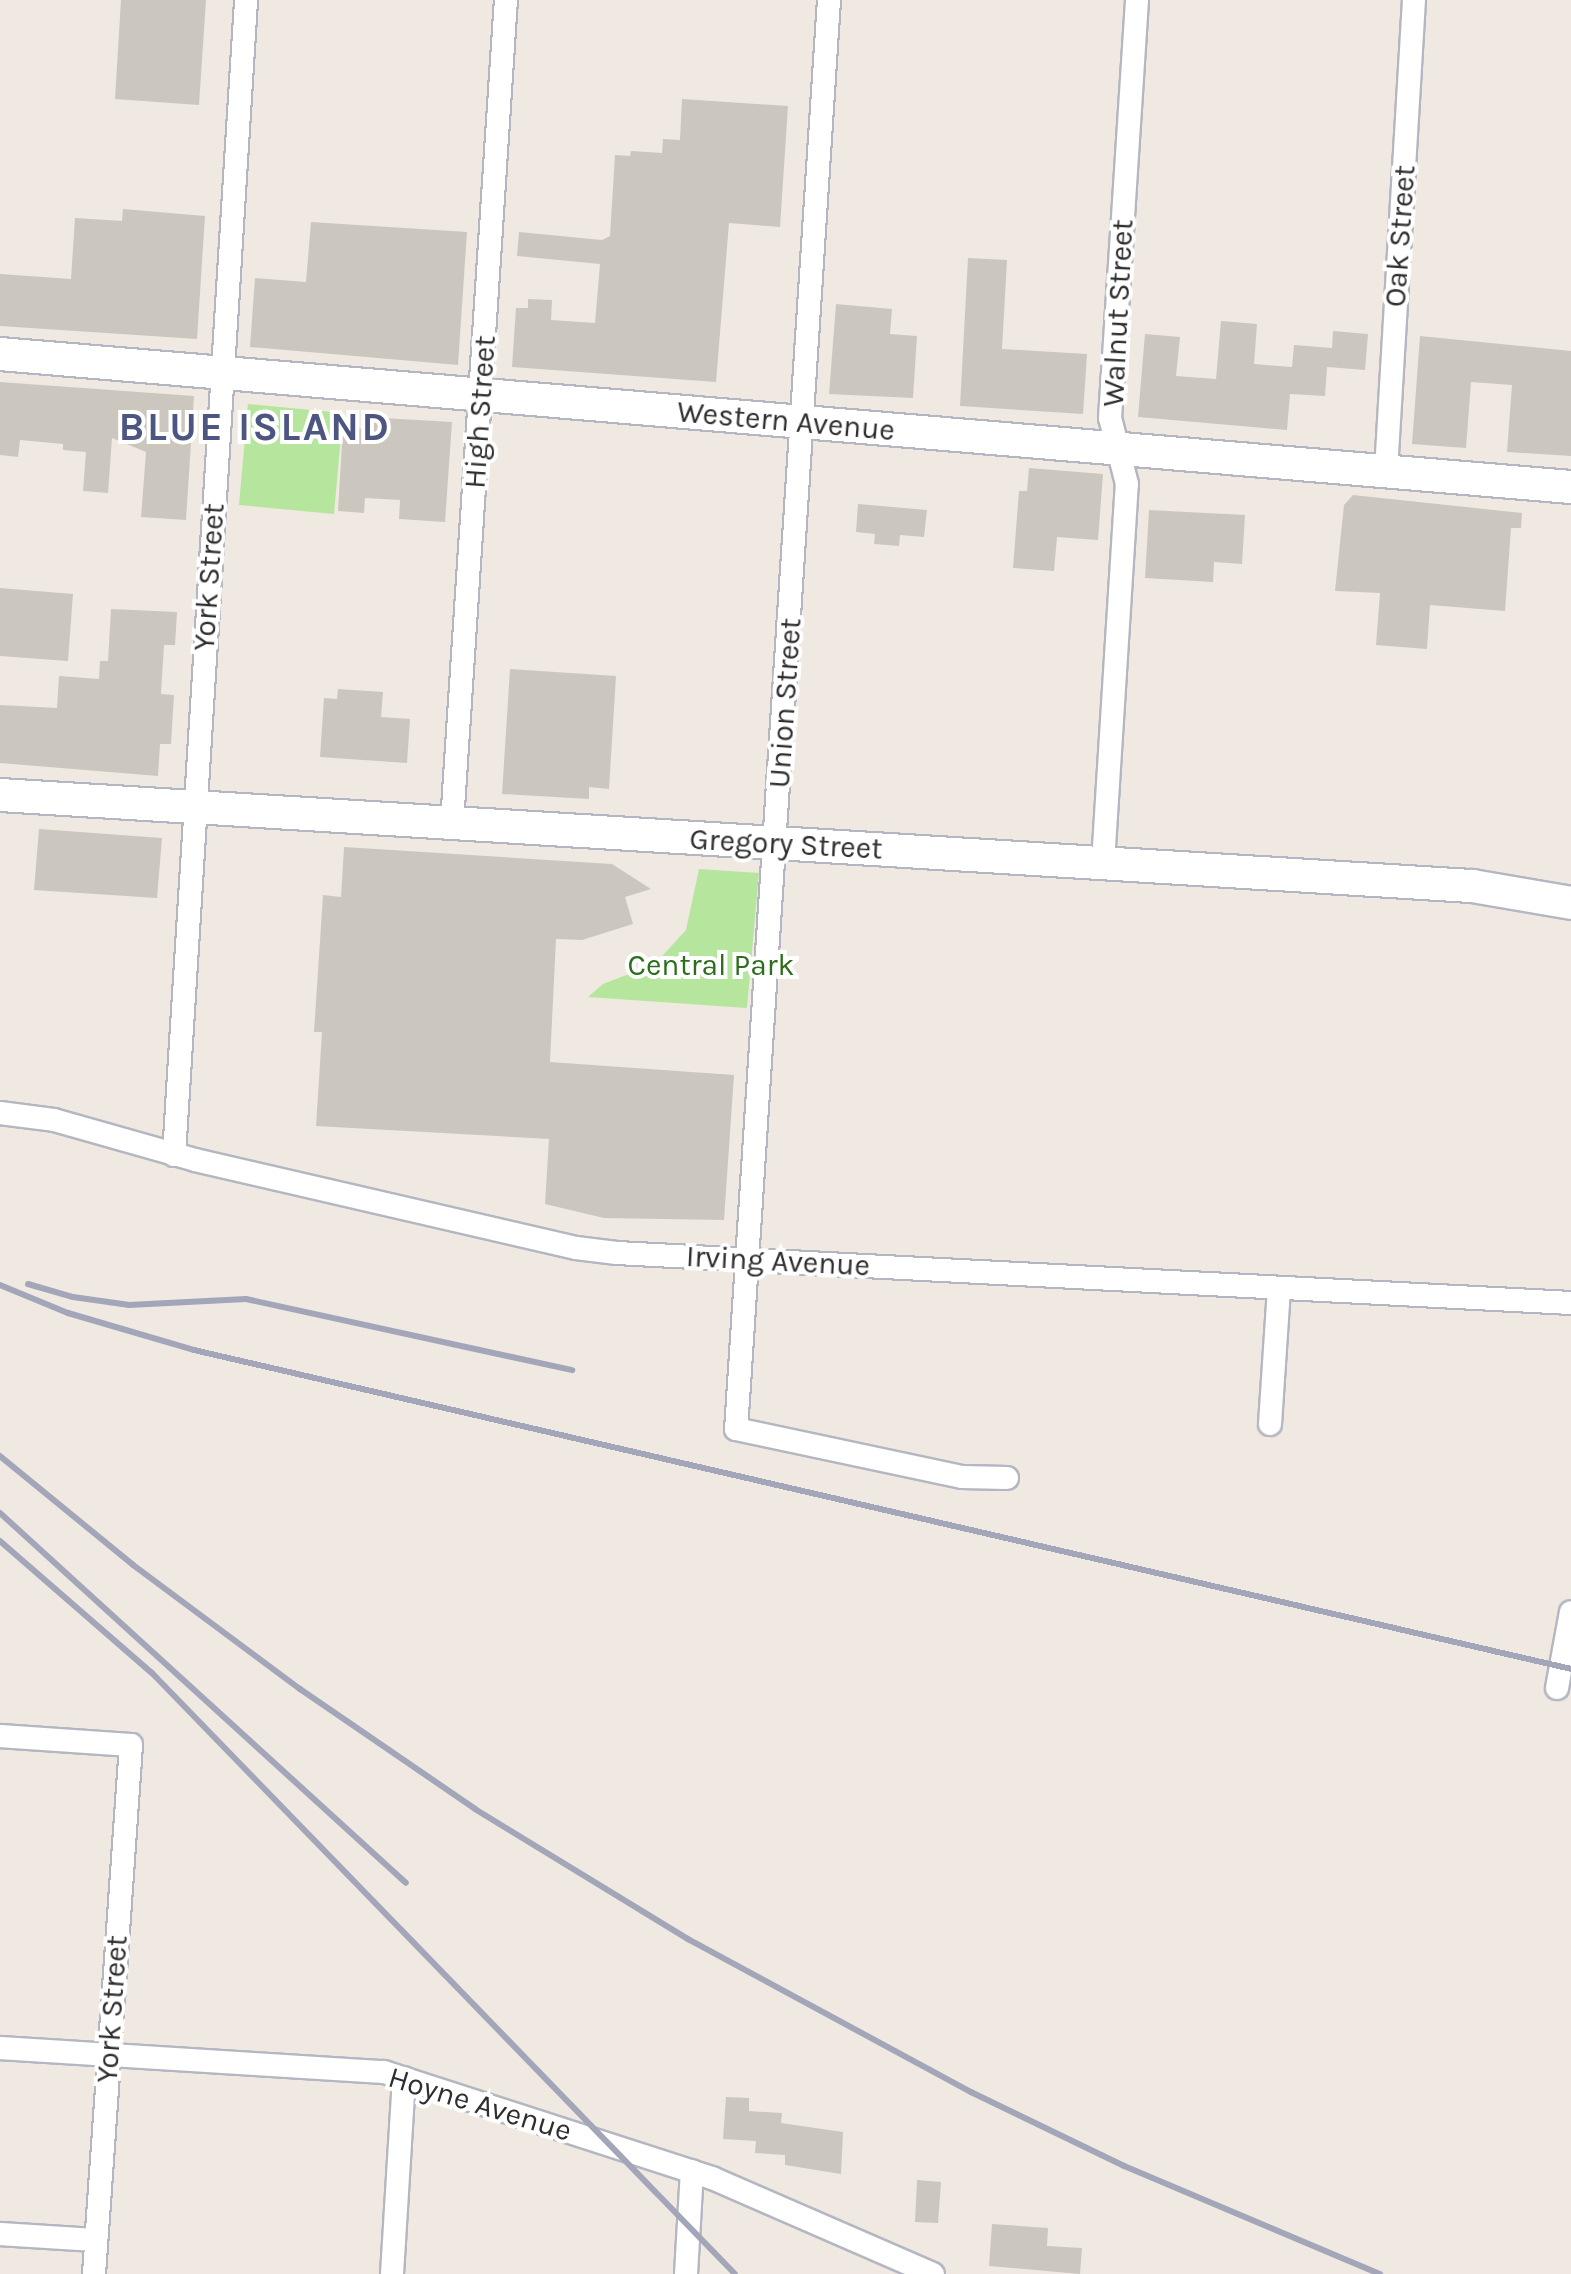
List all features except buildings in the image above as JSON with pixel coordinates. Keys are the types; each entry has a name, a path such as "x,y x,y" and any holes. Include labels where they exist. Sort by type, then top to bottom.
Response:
{"main road":[{"name":"Western Avenue","path":"0,354 1571,487"},
{"name":"Gregory Street","path":"0,796 1472,886 1571,903"}],"street":[{"name":"York Street","path":"174,1155 246,0"},
{"name":"High Street","path":"452,823 506,0"},
{"name":"Union Street","path":"830,0 736,1429 962,1477 1007,1478"},
{"name":"Walnut Street","path":"1104,863 1127,484 1110,418 1137,0"},
{"name":"Oak Street","path":"1386,472 1414,0"},
{"name":"Irving Avenue","path":"0,1112 95,1130 174,1155 576,1248 1571,1303"},
{"path":"1270,1424 1279,1288"},
{"path":"1557,1688 1571,1612"},
{"name":"York Street","path":"0,1736 131,1745 94,2274"},
{"name":"Hoyne Avenue","path":"0,2048 384,2072 692,2172 934,2274"},
{"path":"392,2274 404,2078"},
{"path":"686,2274 692,2172"},
{"path":"0,2234 96,2240"}],"green space":[{"path":"248,404 343,413 334,514 239,505"},
{"name":"Central Park","path":"699,869 759,873 747,1008 588,997 603,984 655,964 686,930"}],"railway":[{"path":"28,1284 73,1297 129,1305 246,1299 572,1370"},
{"path":"0,1285 68,1313 194,1350 1571,1669"},
{"path":"0,1456 133,1565 300,1689 475,1809 688,1939 971,2092 1124,2166 1380,2274"},
{"path":"0,1513 406,1883"},
{"path":"0,1541 152,1673 735,2274"}],"district":[{"name":"BLUE ISLAND","path":"255,427"}]}
